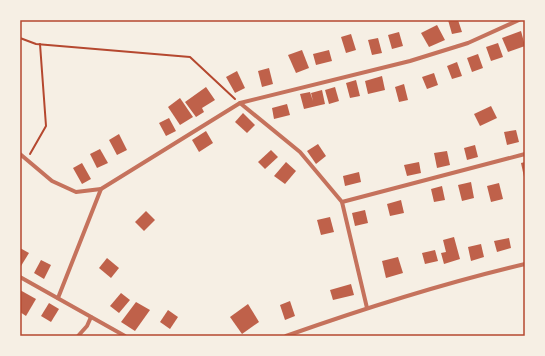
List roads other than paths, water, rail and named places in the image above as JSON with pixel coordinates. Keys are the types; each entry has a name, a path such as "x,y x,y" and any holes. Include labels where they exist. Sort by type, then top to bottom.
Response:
{"street":[{"path":"20,154 52,181 76,192 101,189 240,103 410,61 468,43 519,20"},
{"path":"240,103 300,152 342,202 367,308"},
{"path":"342,202 525,154"},
{"path":"58,298 101,189"},
{"path":"286,336 367,308 471,276 525,264"},
{"path":"20,277 125,336"},
{"path":"78,336 87,326 91,317"}]}
